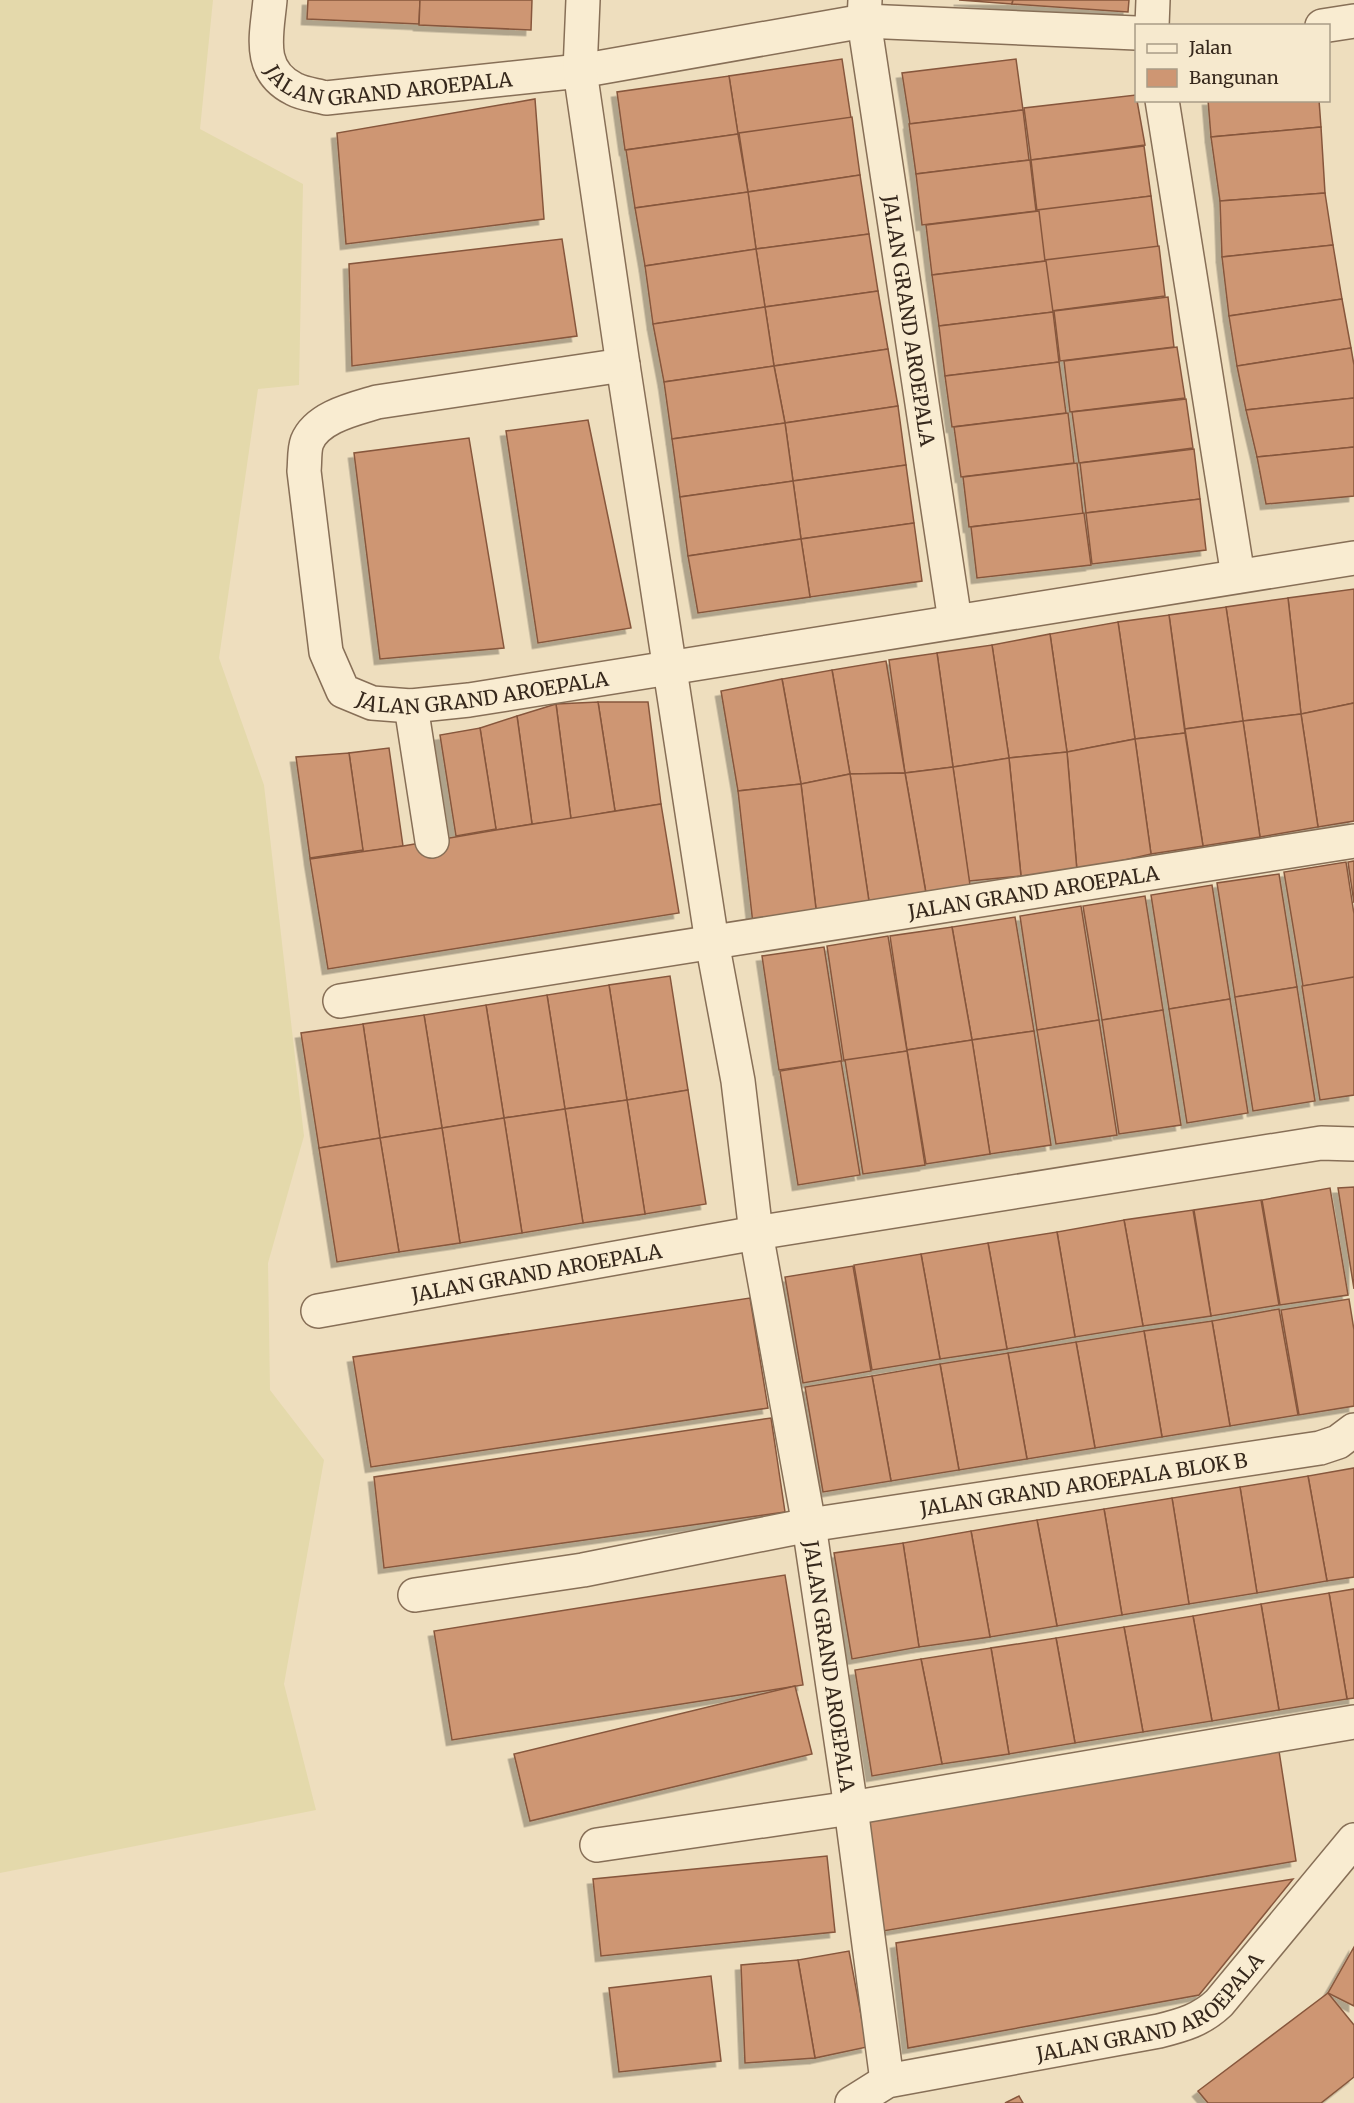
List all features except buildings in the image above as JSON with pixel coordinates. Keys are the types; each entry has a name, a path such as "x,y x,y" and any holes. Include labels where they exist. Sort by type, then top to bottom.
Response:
{"street":[{"name":"JALAN GRAND AROEPALA","path":"270,0 266,56 274,74 294,89 326,98 580,71 864,10 1135,33"},
{"name":"JALAN GRAND AROEPALA","path":"583,0 580,71 668,669 712,942 738,1081 756,1233 809,1525 851,1808 887,2081"},
{"path":"1152,24 1153,0"},
{"name":"JALAN GRAND AROEPALA","path":"864,10 955,621"},
{"path":"1330,25 1354,21"},
{"path":"1162,102 1238,576"},
{"name":"JALAN GRAND AROEPALA","path":"623,365 376,402 345,411 322,423 307,442 304,471 326,651 343,691 372,703 411,706 469,700 1354,558"},
{"path":"411,706 432,841"},
{"name":"JALAN GRAND AROEPALA","path":"340,1001 1354,841"},
{"name":"JALAN GRAND AROEPALA","path":"318,1311 756,1233 1321,1143 1354,1144"},
{"name":"JALAN GRAND AROEPALA BLOK B","path":"809,1525 1320,1448 1338,1442 1354,1430"},
{"name":"JALAN GRAND AROEPALA","path":"415,1595 583,1570 809,1525"},
{"name":"JALAN GRAND AROEPALA","path":"597,1845 851,1808 1354,1722"},
{"name":"JALAN GRAND AROEPALA","path":"852,2103 887,2081 1159,2031 1185,2025 1198,2019 1220,2003 1354,1840"}],"shaded area":[{"path":"0,0 213,0 200,129 303,184 299,385 258,389 219,658 264,785 304,1136 268,1263 270,1390 324,1460 284,1684 316,1810 0,1873"}]}
